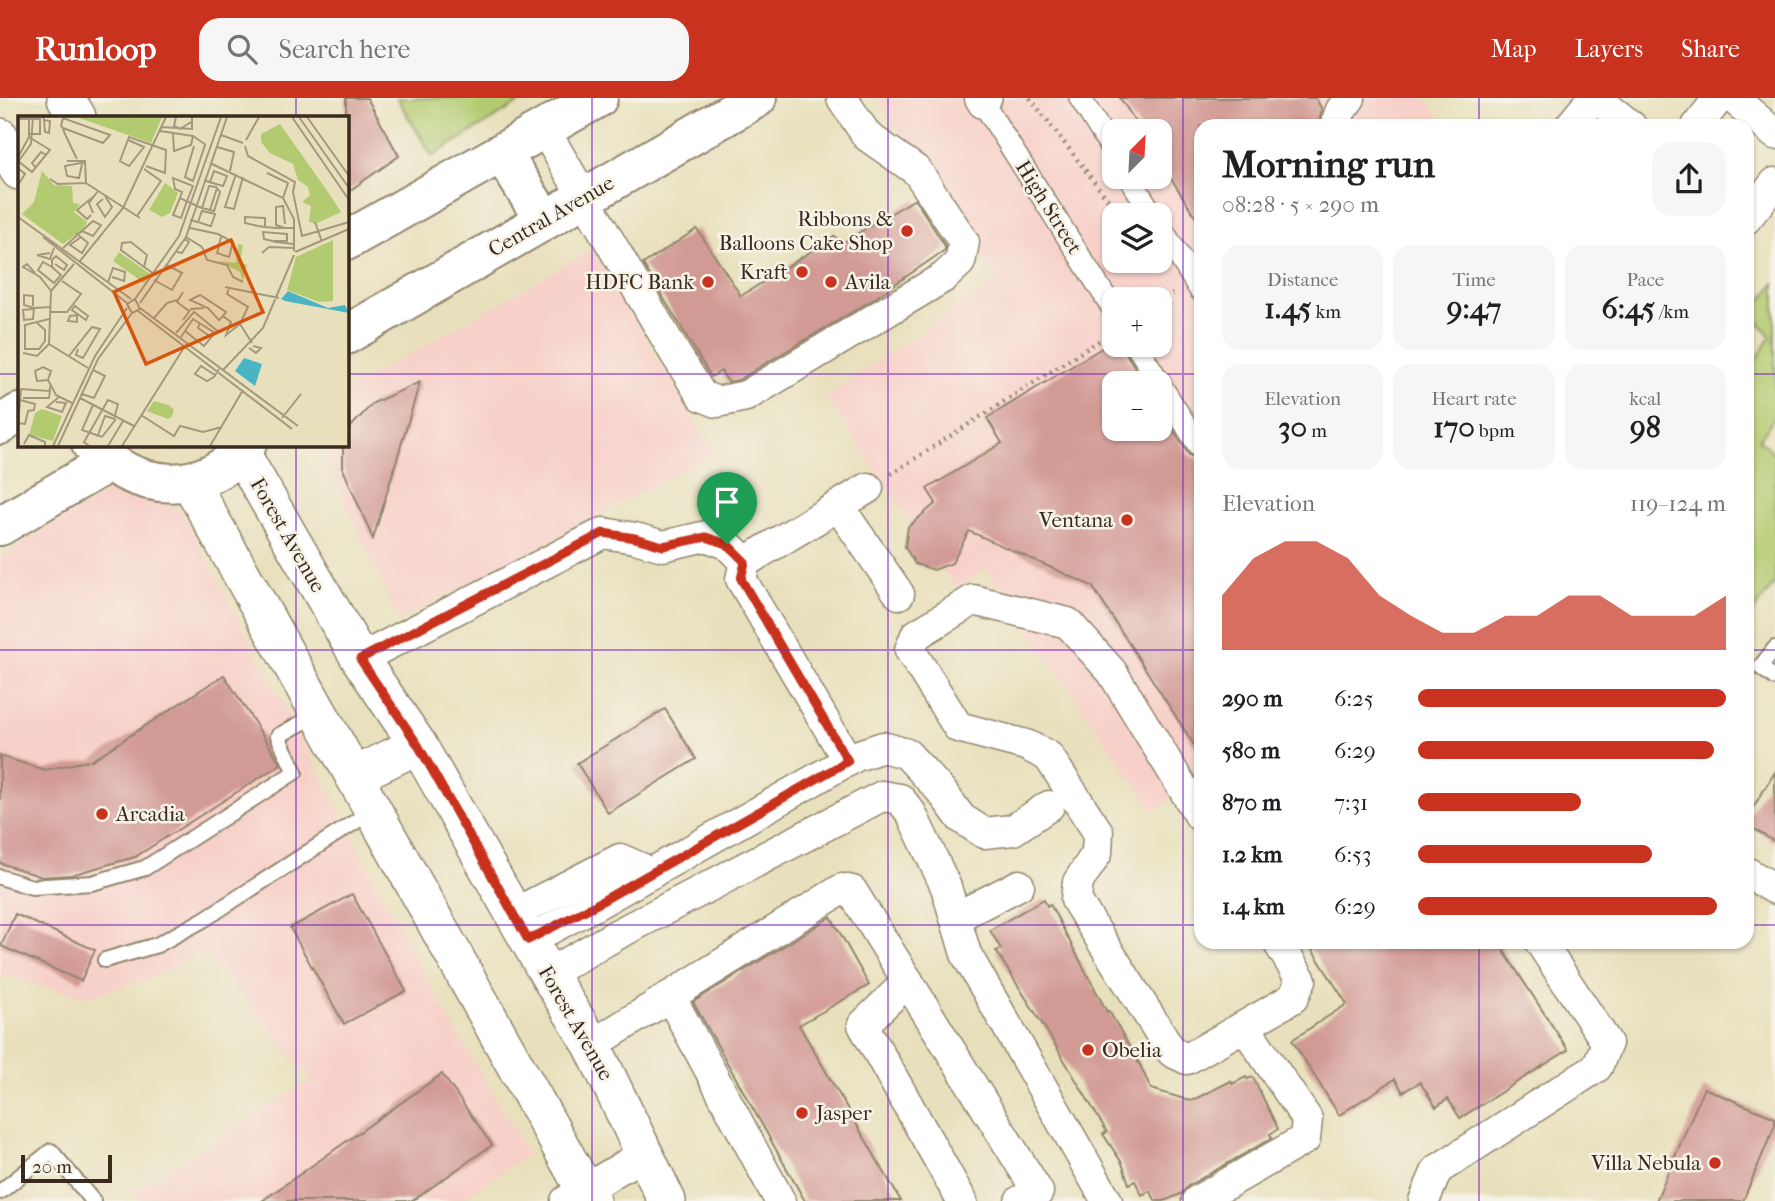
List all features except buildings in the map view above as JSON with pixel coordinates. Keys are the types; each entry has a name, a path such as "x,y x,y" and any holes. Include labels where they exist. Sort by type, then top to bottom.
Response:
{"main road":[{"path":"348,240 598,98"},
{"name":"Central Avenue","path":"348,334 757,98"},
{"path":"502,153 544,220"},
{"path":"0,425 18,414"},
{"path":"0,526 100,453 127,474 168,484 190,482 217,471 244,449"}],"street":[{"path":"66,98 76,116"},
{"path":"544,129 702,396 717,402 746,396 944,276 960,262 964,242 917,171 867,136 842,98"},
{"path":"1080,98 1102,133"},
{"path":"1338,119 1350,98"},
{"path":"1576,119 1594,98 1622,119"},
{"path":"1702,119 1719,98"},
{"path":"1733,98 1775,134"},
{"name":"High Street","path":"985,100 1102,291"},
{"path":"0,137 18,169"},
{"path":"1754,209 1775,183"},
{"path":"1172,245 1194,280"},
{"path":"1172,403 1194,438"},
{"name":"Forest Avenue","path":"244,449 360,659 418,745 548,974 592,1045 667,1201"},
{"path":"190,482 354,776 580,1197 644,1154"},
{"path":"848,761 741,579 745,562 868,488"},
{"path":"839,507 899,594"},
{"path":"360,659 603,533 663,546 706,537 727,544 745,562"},
{"path":"1194,806 1112,672 1068,623 973,600 916,635 910,650 958,727 1026,745 1048,756 1098,832 1097,853 1079,882 1076,900 1172,1052 1187,1059 1293,998 1301,980 1282,949"},
{"path":"354,776 418,745"},
{"path":"521,927 620,859 652,873 848,761 883,747 907,754 942,792 961,818 984,833 1013,830 1049,806"},
{"path":"548,974 616,935 882,796 900,799 911,813 946,887 966,954 1107,1201"},
{"path":"1754,877 1775,889"},
{"path":"956,918 1019,885"},
{"path":"592,1045 842,889 852,891 1038,1192 1020,1201"},
{"path":"1424,1201 1437,1170 1597,1067 1607,1043 1545,949"},
{"path":"908,981 863,1025 962,1201"},
{"path":"670,996 780,1201"},
{"path":"1197,1201 1306,1139 1307,1119 1245,1027"}],"lane":[{"path":"1775,648 1760,667 1775,678"},
{"path":"0,877 32,887 92,883 145,868 295,772 278,736 319,713"},
{"path":"105,960 157,945 203,920 373,811"},
{"path":"0,1192 51,1151 93,1201"}],"path":[{"path":"1030,98 1111,203"},
{"path":"868,488 1102,339"}],"shaded area":[{"path":"876,98 1425,98 1441,119 1194,119 1194,782 1154,811 986,569 956,589 826,397 998,279"},
{"path":"592,250 714,453 399,621 327,462 325,446 348,446 348,389"},
{"path":"119,485 183,513 439,1002 528,1154 459,1201 140,1201 134,1191 312,1080 205,953 146,980 87,997 0,975 0,557"}],"green space":[{"path":"397,98 527,98 432,156"},
{"path":"1775,283 1775,416 1759,440 1775,454 1775,583 1754,611 1754,363 1771,337 1754,317 1754,309"}],"place":[{"name":"Ribbons & Balloons Cake Shop","path":"907,231"},
{"name":"Kraft","path":"802,272"},
{"name":"HDFC Bank","path":"708,282"},
{"name":"Avila","path":"831,282"},
{"name":"Ventana","path":"1127,520"},
{"name":"Arcadia","path":"102,814"},
{"name":"Obelia","path":"1088,1050"},
{"name":"Jasper","path":"802,1113"},
{"name":"Villa Nebula","path":"1715,1163"}],"route":[{"path":"603,533 663,546 706,537 727,544 745,562 741,579 848,761 595,905 528,940 418,745 360,659 603,533"}]}
